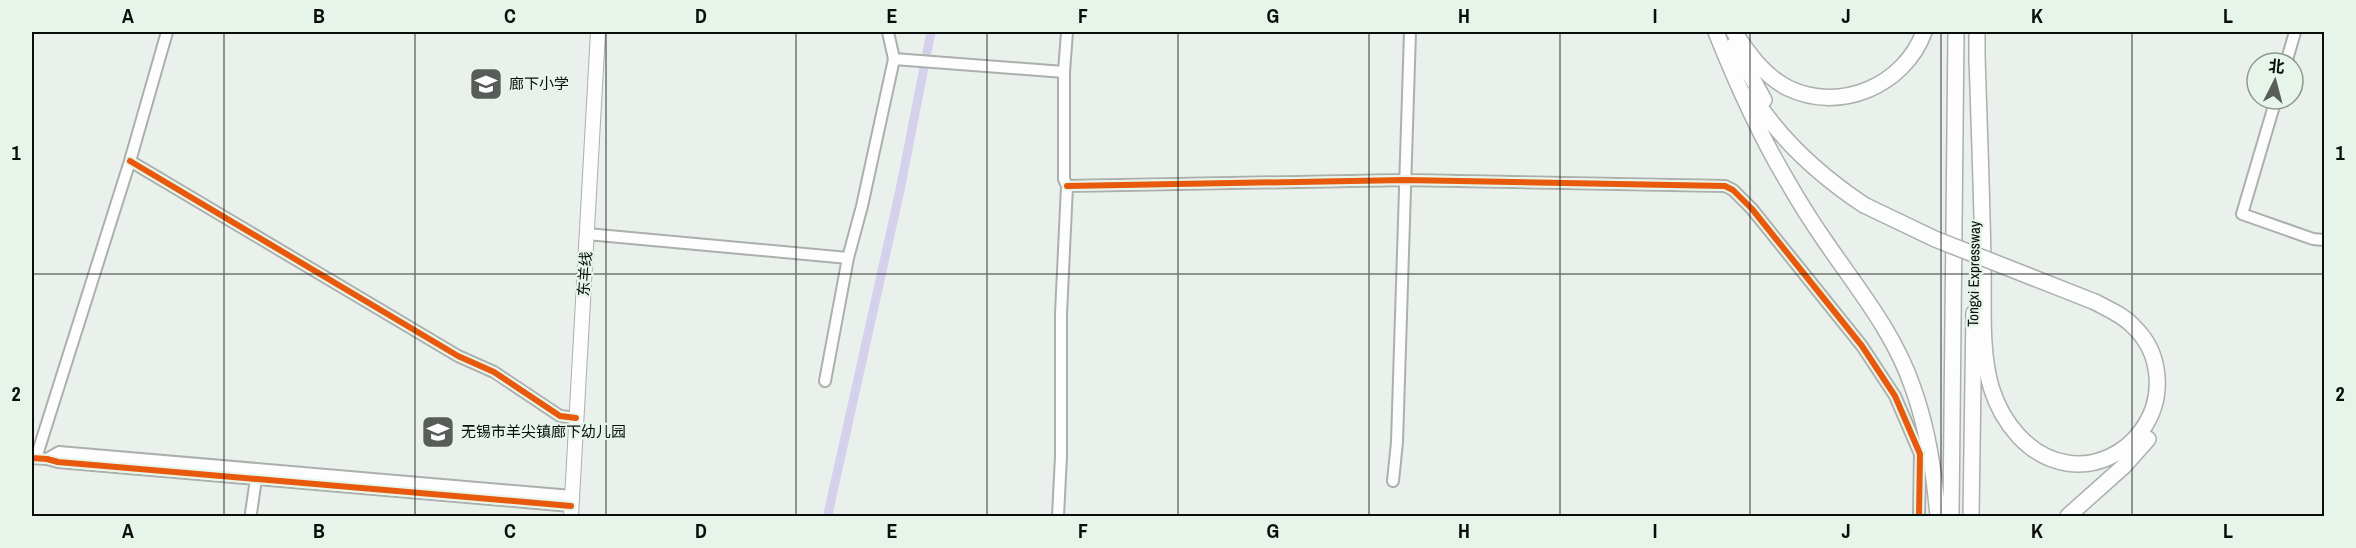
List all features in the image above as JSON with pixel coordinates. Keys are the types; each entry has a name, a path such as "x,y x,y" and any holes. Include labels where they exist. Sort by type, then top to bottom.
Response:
{"highway":[{"path":"1717,32 1759,106 1789,144 1828,179 1866,202 2124,308 2140,322 2154,341 2162,358 2165,374 2163,407 2158,423 2148,439 2124,466 2068,516"},
{"path":"1717,32 1736,81 1785,177 1824,239 1873,309 1902,360 1930,443 1938,516"},
{"path":"1729,32 1757,89 1789,133 1866,202"},
{"path":"1734,32 1746,51 1773,79 1804,94 1825,97 1860,93 1889,79 1912,54 1924,32"},
{"name":"Tongxi Expressway","path":"1951,516 1956,32"},
{"name":"Tongxi Expressway","path":"1971,516 1977,32"},
{"path":"1977,55 1984,332 1991,387 2007,422 2020,438 2034,451 2068,464 2100,461 2129,445 2148,421 2157,391 2157,374 2153,356 2146,341 2133,326 2097,298"}],"main road":[{"name":"东羊线","path":"571,506 598,32"}],"street":[{"path":"38,458 167,32"},
{"path":"825,381 848,258 862,206 894,58 888,32"},
{"path":"1058,516 1061,456 1061,314 1066,186 1064,72 1066,32"},
{"path":"1393,481 1397,442 1410,32"},
{"path":"2289,51 2295,32"},
{"path":"894,58 1064,72"},
{"path":"2272,111 2242,214 2313,239 2325,240"},
{"path":"130,160 458,356 494,372 560,416 576,418"},
{"path":"1066,186 1405,180 1725,186 1734,190 1862,346 1895,396 1920,454 1919,516"},
{"path":"587,234 848,258"},
{"path":"38,458 59,452 571,506"},
{"path":"38,458 58,462 571,506"},
{"path":"251,513 256,479"}],"waterway":[{"path":"830,516 828,514 900,190 931,32"}],"cycle path":[{"path":"130,161 458,356 494,372 560,416 576,418"},
{"path":"1067,186 1405,180 1725,186 1733,190 1752,209 1862,346 1895,396 1920,454 1919,516"},
{"path":"32,458 571,506"}],"place":[{"name":"廊下小学","path":"486,84"},
{"name":"无锡市羊尖镇廊下幼儿园","path":"438,432"}]}
